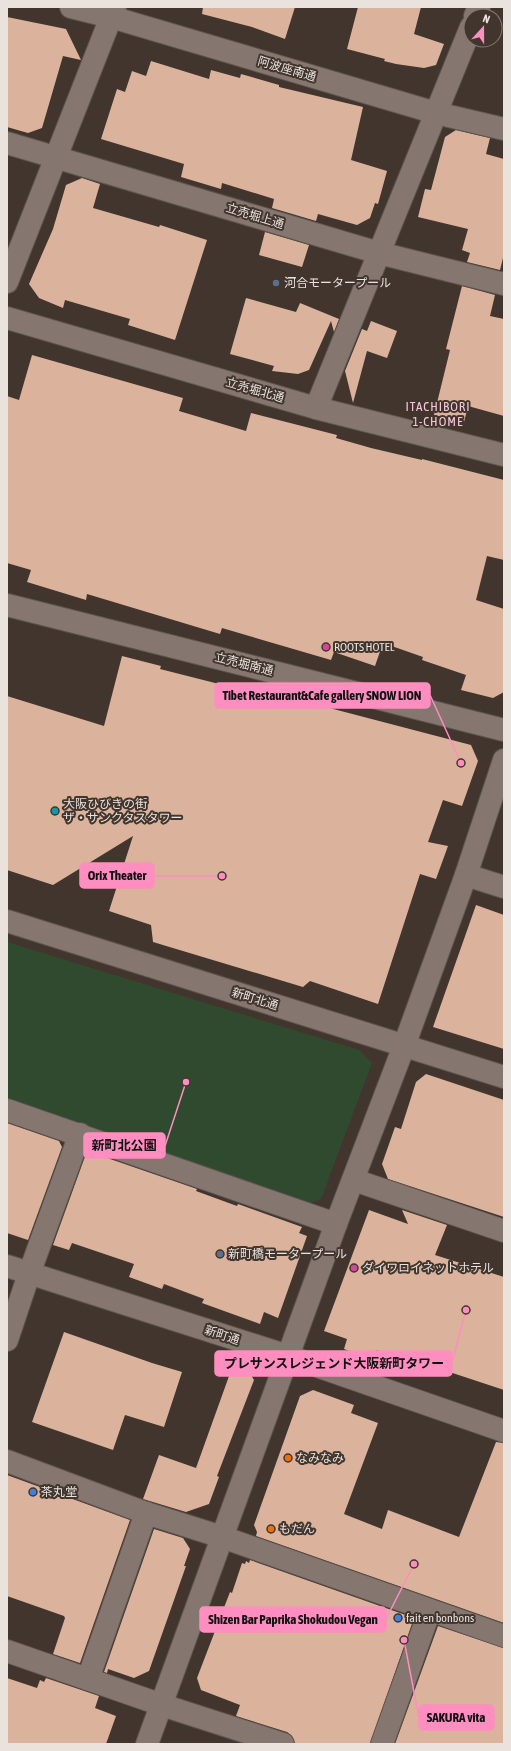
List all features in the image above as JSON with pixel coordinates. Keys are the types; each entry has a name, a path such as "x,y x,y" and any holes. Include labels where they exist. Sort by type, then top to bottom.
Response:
{"street":[{"name":"阿波座南通","path":"71,7 113,12 436,113 504,129"},
{"path":"7,282 113,12"},
{"path":"316,408 463,47"},
{"name":"立売堀上通","path":"7,143 379,253 504,284"},
{"name":"立売堀北通","path":"7,318 316,408 504,455"},
{"name":"立売堀南通","path":"7,605 504,730"},
{"path":"147,1744 336,1224 404,1046 466,875 504,760"},
{"path":"466,875 504,887"},
{"name":"新町北通","path":"7,922 504,1077"},
{"path":"7,1110 80,1134 336,1224"},
{"path":"7,1340 29,1274 80,1134"},
{"path":"354,1180 504,1231"},
{"name":"新町通","path":"7,1266 288,1356 504,1431"},
{"path":"7,1461 146,1513 222,1537 504,1636"},
{"path":"88,1679 146,1513"},
{"path":"382,1744 430,1610"},
{"path":"7,1651 162,1705 283,1744"}],"green space":[{"path":"7,942 359,1050 372,1063 321,1199 307,1204 7,1102"}],"building":[{"path":"203,7 295,7 285,39 252,27 202,14"},
{"path":"358,7 421,7 414,34 444,44 436,65 424,68 396,64 384,61 385,59 347,49"},
{"path":"7,17 66,29 81,60 63,56 42,128 28,133 7,127"},
{"path":"151,61 209,79 211,70 240,78 241,74 279,85 279,87 363,107 351,160 387,171 378,204 375,203 370,218 357,225 318,214 316,221 272,208 274,199 222,183 221,189 181,177 184,164 101,139 117,89 125,92 132,71 146,76"},
{"path":"456,130 490,138 486,154 504,159 504,254 500,270 467,262 470,253 462,250 468,229 418,217 425,189 431,190 445,137"},
{"path":"82,178 100,184 93,208 159,227 160,225 207,240 175,340 128,325 130,319 65,300 63,308 39,298 29,284 53,229 66,185"},
{"path":"265,232 309,245 302,267 259,255"},
{"path":"462,286 495,295 490,316 504,319 504,416 468,406 464,422 434,415 450,350 446,349"},
{"path":"246,298 296,312 300,303 339,319 334,332 331,321 309,370 298,374 272,371 274,366 230,354"},
{"path":"371,321 397,331 387,358 367,351 353,403 345,371 362,329 367,331"},
{"path":"32,355 183,398 179,411 246,431 251,413 337,435 336,438 371,448 422,459 504,480 504,560 487,556 476,600 504,609 504,692 493,698 461,690 466,675 422,660 423,657 383,643 375,666 334,652 331,660 222,628 220,634 87,594 86,600 27,582 31,570 7,563 7,396 19,400"},
{"path":"122,656 161,666 160,669 281,700 282,697 318,705 471,745 478,761 462,806 443,800 428,842 448,846 436,879 420,874 378,1004 310,981 303,987 153,942 151,925 109,911 133,836 53,885 7,870 7,696 104,726"},
{"path":"476,905 504,915 504,1049 433,1027"},
{"path":"426,1074 504,1100 504,1217 388,1179 382,1164 395,1127 401,1129 416,1082"},
{"path":"7,1123 59,1141 62,1147 28,1240 7,1233"},
{"path":"87,1151 197,1189 196,1191 237,1206 238,1204 302,1227 299,1233 307,1236 278,1318 264,1312 260,1324 202,1303 204,1299 164,1284 162,1289 129,1277 134,1264 72,1243 69,1250 53,1245"},
{"path":"369,1210 408,1224 402,1210 447,1225 435,1255 504,1277 504,1390 398,1355 397,1357 376,1350 372,1359 344,1349 347,1339 324,1331"},
{"path":"64,1332 182,1372 164,1427 125,1415 113,1450 32,1422"},
{"path":"233,1365 248,1370 254,1380 217,1476 219,1477 209,1504 186,1512 143,1499 159,1455 196,1468"},
{"path":"313,1390 354,1405 351,1413 378,1423 344,1514 382,1529 388,1510 459,1537 496,1442 504,1443 504,1623 256,1536 257,1532 254,1525 300,1396"},
{"path":"7,1475 130,1520 80,1663 53,1654 65,1618 64,1616 7,1596"},
{"path":"154,1529 183,1538 190,1549 184,1566 186,1566 149,1671 134,1678 108,1669 107,1673 104,1672"},
{"path":"250,1560 414,1618 370,1744 295,1744 292,1736 287,1732 236,1716 240,1705 201,1690 197,1678 230,1592 232,1593 242,1563 245,1564 246,1561 249,1563"},
{"path":"438,1626 504,1648 504,1744 395,1744"},
{"path":"7,1678 37,1688 40,1680 44,1682 46,1678 99,1696 95,1708 116,1716 106,1744 7,1744"}],"place":[{"name":"河合モータープール","path":"276,283"},
{"name":"ROOTS HOTEL","path":"326,647"},
{"name":"Tibet Restaurant&Cafe gallery SNOW LION","path":"461,763"},
{"name":"大阪ひびきの街 ザ・サンクタスタワー","path":"55,811"},
{"name":"Orix Theater","path":"222,876"},
{"name":"新町北公園","path":"186,1082"},
{"name":"新町橋モータープール","path":"220,1254"},
{"name":"ダイワロイネットホテル","path":"354,1268"},
{"name":"プレサンスレジェンド大阪新町タワー","path":"466,1310"},
{"name":"なみなみ","path":"288,1458"},
{"name":"茶丸堂","path":"33,1492"},
{"name":"もだん","path":"271,1529"},
{"name":"Shizen Bar Paprika Shokudou Vegan","path":"414,1564"},
{"name":"fait en bonbons","path":"398,1618"},
{"name":"SAKURA vita","path":"404,1640"}],"district":[{"name":"ITACHIBORI 1-CHOME","path":"438,414"}]}
